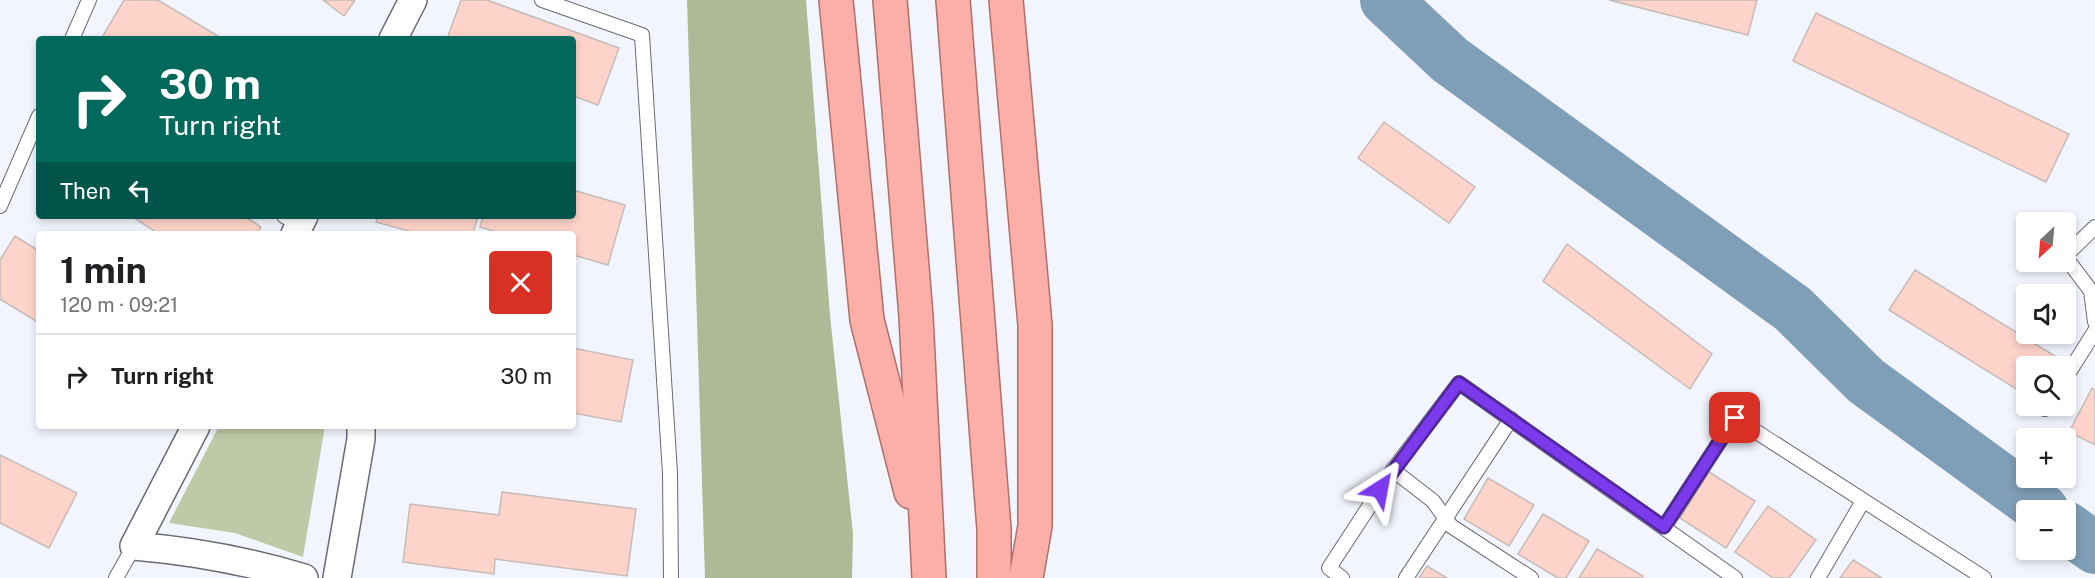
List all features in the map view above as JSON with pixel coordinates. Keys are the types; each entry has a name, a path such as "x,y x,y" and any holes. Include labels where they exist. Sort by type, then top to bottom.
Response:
{"highway":[{"path":"836,0 867,320 929,570"},
{"path":"890,0 916,316 929,570"},
{"path":"953,0 993,517 994,578"},
{"path":"1006,0 1035,325 1035,526 1026,578"}],"street":[{"path":"395,36 413,0"},
{"path":"194,429 134,546 198,553 267,566 304,578"},
{"path":"336,578 361,429"}],"lane":[{"path":"73,36 89,0"},
{"path":"542,0 642,35 670,473 671,578"},
{"path":"0,206 36,123"},
{"path":"2076,246 2095,227"},
{"path":"2076,270 2091,291 2095,322"},
{"path":"2076,361 2095,331"},
{"path":"1342,578 1326,573 1393,470 1459,383 1735,578"},
{"path":"1664,527 1735,418 1984,578"},
{"path":"1406,578 1511,419"},
{"path":"1393,470 1433,501 1451,526 1531,578"},
{"path":"1818,578 1863,501"},
{"path":"117,578 134,546"}],"green space":[{"path":"687,0 806,0 830,315 853,534 852,578 705,578"},
{"path":"217,429 324,429 303,557 235,533 169,523"}],"building":[{"path":"124,0 158,0 218,36 103,36"},
{"path":"323,0 355,0 344,16"},
{"path":"461,0 487,0 619,48 598,105 576,97 576,36 448,36"},
{"path":"1609,0 1757,0 1748,35"},
{"path":"1816,13 2069,134 2046,182 1793,61"},
{"path":"1384,122 1475,187 1449,223 1358,158"},
{"path":"576,191 625,205 608,265 576,256 576,231 493,231 480,227 482,219 576,219"},
{"path":"136,219 249,219 261,227 259,231 154,231"},
{"path":"377,219 477,219 474,231 408,231 376,222"},
{"path":"15,236 36,249 36,321 0,299 0,260"},
{"path":"1567,244 1712,354 1690,389 1543,281"},
{"path":"1915,270 2016,332 2016,344 2035,344 2055,356 2016,356 2016,389 1889,310"},
{"path":"576,349 633,360 621,422 576,414"},
{"path":"2092,388 2095,390 2095,445 2076,436 2076,428 2071,428"},
{"path":"0,455 77,493 49,548 0,523"},
{"path":"1709,472 1755,501 1726,548 1680,518"},
{"path":"1488,478 1534,505 1509,546 1464,519"},
{"path":"502,492 636,509 627,576 495,559 494,574 403,562 410,504 499,515"},
{"path":"1768,506 1816,540 1789,578 1773,578 1735,552"},
{"path":"1543,514 1589,541 1566,578 1558,578 1518,554"},
{"path":"1597,549 1643,576 1642,578 1579,578"},
{"path":"1853,560 1882,578 1840,578"},
{"path":"1427,566 1447,578 1419,578"}],"waterway":[{"path":"1386,0 1450,60 1793,309 1866,381 2029,500"},
{"path":"2076,534 2095,548"}],"route":[{"path":"1380,489 1459,383 1664,527 1735,418"}]}
